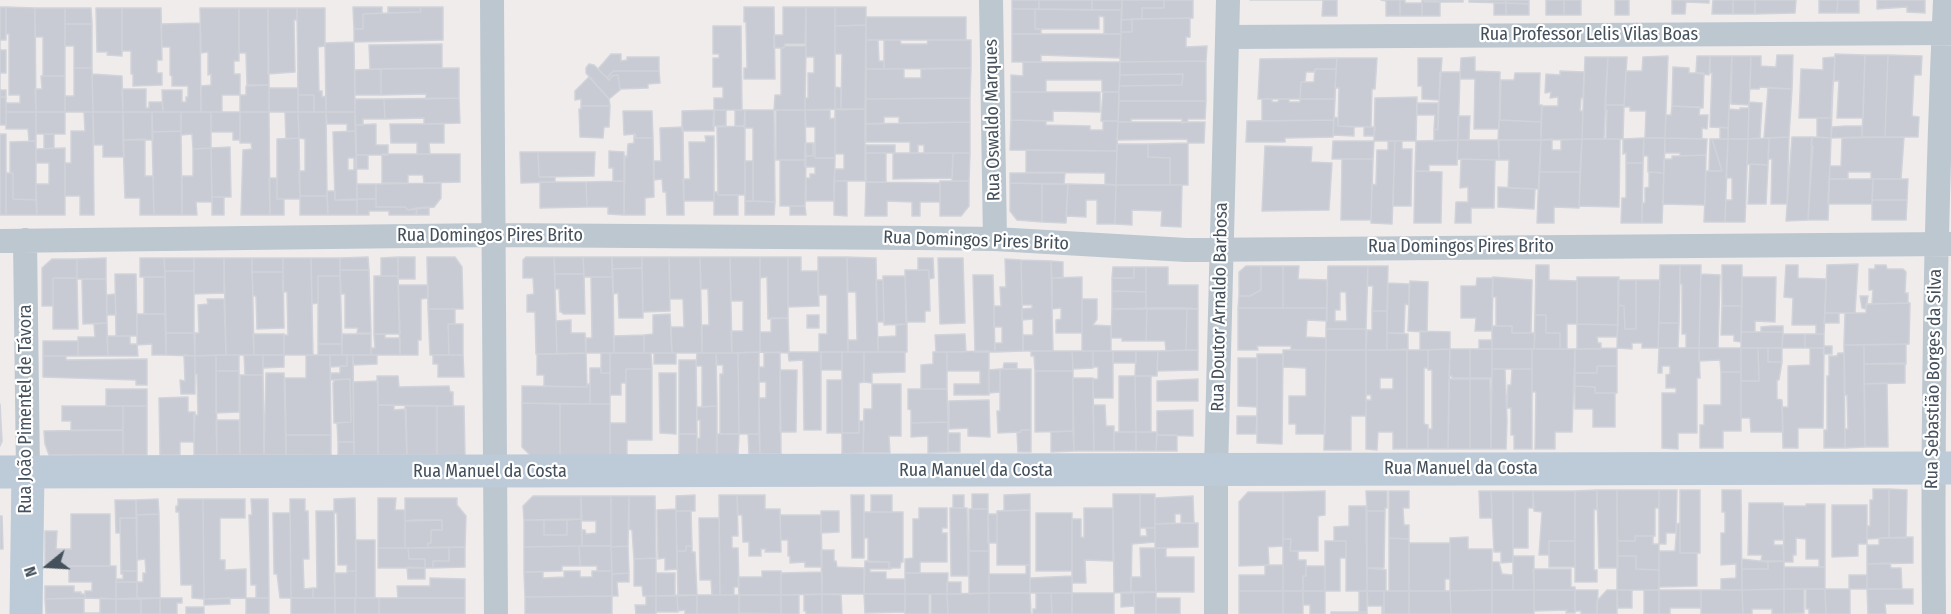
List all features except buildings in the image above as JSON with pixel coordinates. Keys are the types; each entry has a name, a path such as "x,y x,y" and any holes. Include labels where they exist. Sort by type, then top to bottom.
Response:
{"street":[{"path":"492,0 496,614"},
{"name":"Rua Oswaldo Marques","path":"991,0 995,239"},
{"name":"Rua Doutor Arnaldo Barbosa","path":"1216,614 1216,470 1228,0"},
{"name":"Rua Sebastião Borges da Silva","path":"1934,614 1942,468 1947,33 1945,0"},
{"name":"Rua Professor Lelis Vilas Boas","path":"1227,37 1947,33"},
{"name":"Rua Domingos Pires Brito","path":"0,241 494,235 995,239 1185,250 1943,244"},
{"name":"Rua João Pimentel de Távora","path":"25,240 14,472 26,614"},
{"name":"Rua Manuel da Costa","path":"14,472 1942,468"}]}
